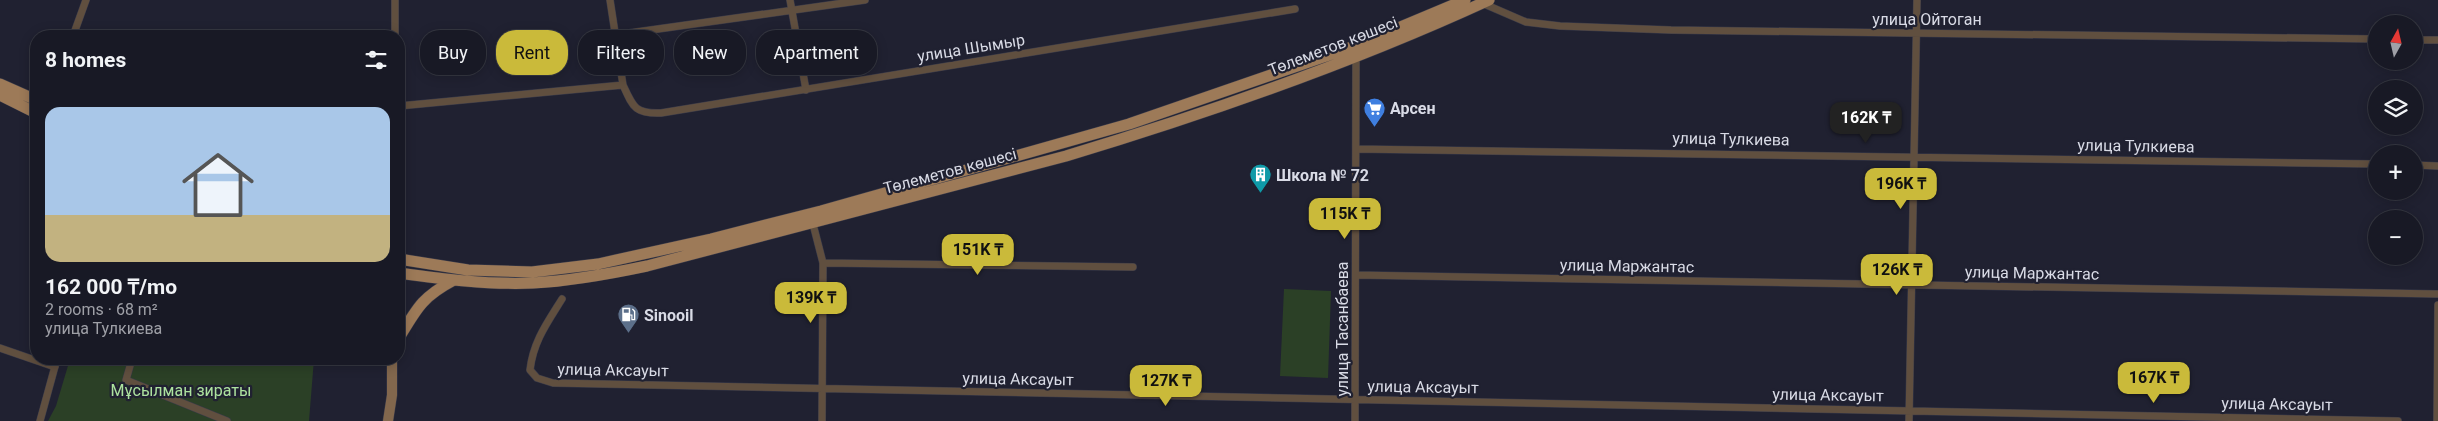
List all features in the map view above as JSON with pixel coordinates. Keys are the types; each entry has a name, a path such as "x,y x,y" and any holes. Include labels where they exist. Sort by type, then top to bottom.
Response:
{"main road":[{"name":"Төлеметов көшесі","path":"405,260 468,270 532,272 598,264 711,239 821,211 1128,124 1355,46 1465,0"},
{"name":"Төлеметов көшесі","path":"405,274 454,280 532,283 599,276 813,224 1066,156 1132,136 1356,58 1485,1"},
{"path":"0,84 30,97"},
{"path":"0,95 30,110"},
{"path":"405,328 418,306 428,294 454,280"},
{"path":"388,421 392,395 392,365"}],"street":[{"path":"75,30 86,0"},
{"path":"394,0 395,30"},
{"name":"улица Шымыр","path":"610,0 614,30"},
{"path":"790,0 806,90"},
{"path":"652,30 865,0"},
{"path":"1909,421 1910,285 1917,0"},
{"name":"улица Ойтоган","path":"1485,1 1526,22 1560,26 1671,30 2368,39"},
{"name":"улица Шымыр","path":"621,75 623,85 631,103 638,111 645,114 806,90 1294,9"},
{"path":"2423,40 2438,40"},
{"name":"улица Тасанбаева","path":"1356,58 1356,421"},
{"path":"405,105 623,85"},
{"name":"улица Тулкиева","path":"1356,148 2368,164"},
{"path":"2423,165 2438,166"},
{"path":"813,224 822,263 822,421"},
{"path":"822,263 1133,267"},
{"name":"улица Маржантас","path":"1356,275 2438,294"},
{"name":"улица Аксауыт","path":"562,299 534,347 530,370 536,378 553,383 2398,421"},
{"path":"2437,421 2438,305"},
{"path":"0,348 30,358"},
{"path":"40,421 55,367 49,365"},
{"path":"130,365 126,380 227,421"}],"green space":[{"path":"1284,289 1331,291 1328,378 1280,376"},
{"name":"Мұсылман зираты","path":"68,365 314,365 309,421 48,421 56,406"}],"place":[{"name":"Арсен","path":"1374,127"},
{"name":"Школа № 72","path":"1260,194"},
{"name":"Sinooil","path":"628,334"}]}
